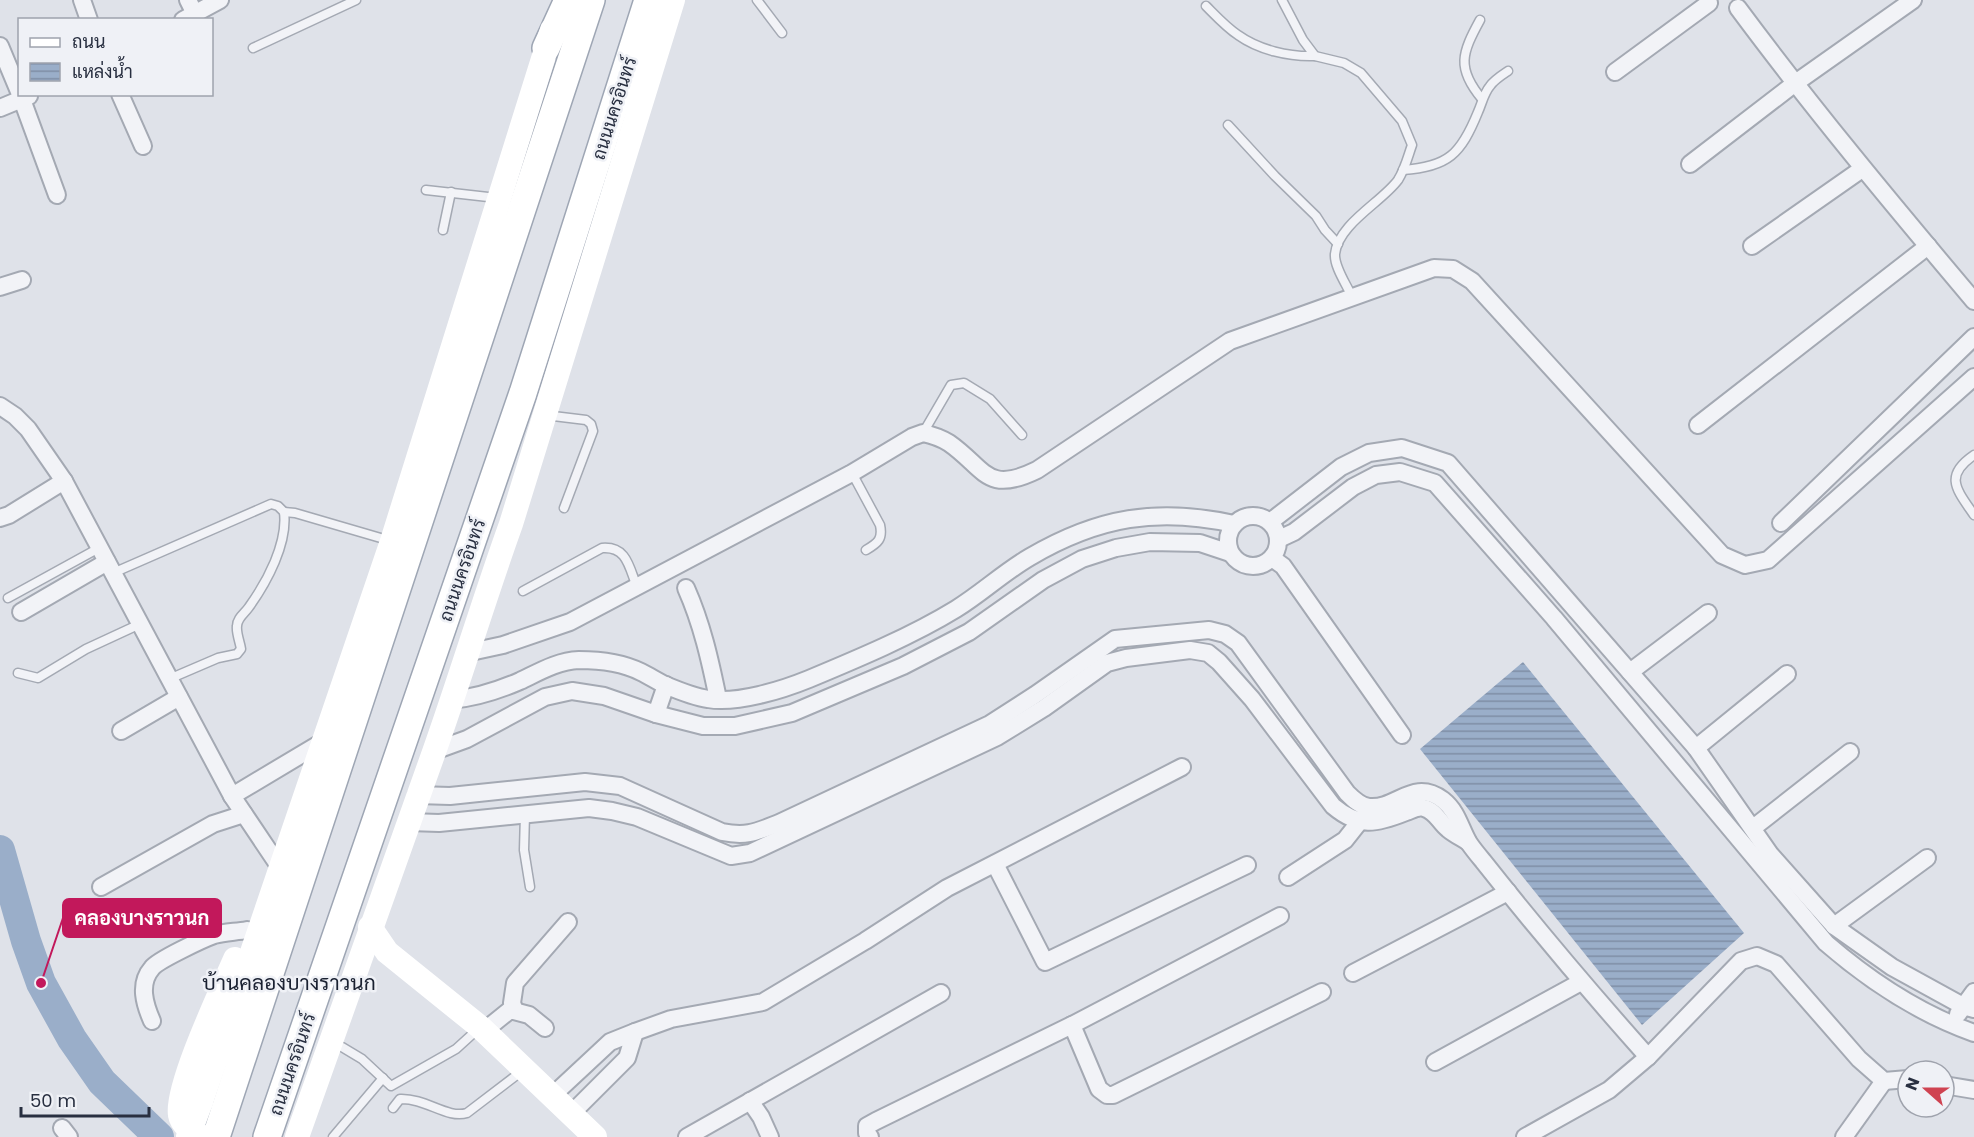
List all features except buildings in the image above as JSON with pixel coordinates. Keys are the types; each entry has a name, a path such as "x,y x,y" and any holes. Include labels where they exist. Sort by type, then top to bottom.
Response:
{"main road":[{"path":"214,1117 280,873 392,541 562,0"},
{"path":"546,48 568,0"},
{"path":"188,1137 214,1117 591,0"},
{"name":"ถนนนครอินทร์","path":"267,1137 523,393 648,0"},
{"name":"ถนนนครอินทร์","path":"297,1137 434,752 512,524 673,0"},
{"path":"202,1137 186,1127 180,1115 181,1097 187,1074 247,930 280,873"},
{"path":"370,927 387,952 482,1029 595,1137"},
{"path":"314,1137 361,986 361,952"}],"street":[{"path":"82,0 88,18"},
{"path":"188,11 220,0"},
{"path":"1690,164 1794,84 1913,0"},
{"path":"1615,72 1709,2 1715,9 1722,12 1730,11 1741,4 1794,84 1862,169 1974,301"},
{"path":"0,46 18,85"},
{"path":"0,108 23,96 57,195"},
{"path":"121,96 143,146"},
{"path":"1752,246 1862,169"},
{"path":"1698,425 1928,246"},
{"path":"466,653 503,645 570,622 923,433 949,443 987,476 1002,481 1020,478 1037,470 1230,341 1434,268 1453,269 1472,281 1722,555 1745,565 1768,560 1974,377"},
{"path":"0,287 22,280"},
{"path":"1781,523 1974,338"},
{"path":"0,406 7,420 28,429 64,481 232,796 280,873"},
{"path":"1270,522 1341,467 1369,453 1402,448 1448,463 1696,748 1770,854 1834,926 1892,967 1968,1008"},
{"path":"1278,539 1294,532 1353,487 1376,475 1400,472 1435,483 1554,618 1826,943 1880,986 1951,1024 1974,1033"},
{"path":"0,518 9,515 64,481"},
{"path":"451,700 470,699 518,682 553,665 577,660 599,661 639,671 666,685 708,699 732,699 785,688 892,642 956,609 1029,557 1071,535 1109,522 1148,516 1201,517 1234,524"},
{"path":"1252,516 1261,517 1270,522 1276,530 1278,539 1277,549 1272,558 1255,567 1236,560 1230,552 1228,543 1229,533 1234,524 1242,518 1252,516"},
{"path":"1071,535 1082,559"},
{"path":"434,752 467,739 545,697 572,691 604,696 656,714 704,726 735,726 792,713 903,666 969,632 1043,580 1082,559 1116,548 1150,543 1200,543 1230,552"},
{"path":"1272,558 1283,566 1402,735"},
{"path":"21,612 106,561"},
{"path":"686,588 698,613 705,637 718,699"},
{"path":"1554,618 1572,603"},
{"path":"1630,672 1708,613"},
{"path":"1039,702 1115,639 1209,630 1225,634 1238,643 1347,794 1359,803 1370,807 1387,804 1417,792 1429,793 1444,801 1460,820 1468,842"},
{"path":"409,822 439,823 588,808 637,817 731,856 750,853 783,830 990,724 1039,702 1107,663 1126,658 1190,650 1208,653 1252,699 1333,806 1346,817 1360,822 1391,818 1419,807 1425,808 1434,813 1448,829 1468,842 1581,982 1648,1057"},
{"path":"1696,748 1787,674"},
{"path":"809,678 820,703"},
{"path":"518,682 525,708"},
{"path":"656,714 666,685"},
{"path":"1252,699 1270,688"},
{"path":"121,731 179,696"},
{"path":"232,796 324,741"},
{"path":"1753,828 1850,752"},
{"path":"552,1096 610,1042 671,1019 763,1002 865,941 947,888 1182,766"},
{"path":"417,795 450,796 585,782 620,786 722,832 740,836 783,830"},
{"path":"563,785 565,811"},
{"path":"1288,877 1345,840 1370,807"},
{"path":"101,887 213,824 244,814"},
{"path":"1834,926 1927,858"},
{"path":"995,864 1045,962 1246,865"},
{"path":"1353,973 1508,892"},
{"path":"870,1137 867,1133 867,1126 876,1120 1072,1025 1280,916"},
{"path":"515,1011 512,1003 515,983 568,921"},
{"path":"152,1021 144,1004 144,987 151,968 215,935 247,930"},
{"path":"1525,1137 1609,1090 1648,1057 1741,961 1758,957 1776,964 1859,1059 1884,1081 1896,1080"},
{"path":"1435,1062 1581,982"},
{"path":"1072,1025 1099,1089 1107,1095 1113,1095 1322,992"},
{"path":"1951,1024 1968,1008 1974,992"},
{"path":"687,1137 941,993"},
{"path":"482,1029 510,1010 528,1015 545,1028"},
{"path":"571,1114 627,1058 635,1032"},
{"path":"1844,1137 1884,1081"},
{"path":"1956,1087 1974,1090"},
{"path":"750,1101 761,1117 770,1137"}],"lane":[{"path":"253,48 356,0"},
{"path":"757,0 782,33"},
{"path":"1282,0 1303,40 1315,56"},
{"path":"1206,6 1241,37 1266,49 1298,57 1315,56 1353,67 1361,73 1402,121 1412,145 1398,180 1348,229 1335,253 1336,261 1352,297"},
{"path":"1480,20 1467,44 1464,69 1469,82 1482,99"},
{"path":"1403,170 1431,167 1453,155 1478,112 1490,84 1508,71"},
{"path":"1228,125 1316,216 1338,244"},
{"path":"426,190 498,198"},
{"path":"443,230 451,192"},
{"path":"923,433 951,385 964,383 990,399 1022,435"},
{"path":"545,415 586,420 591,424 593,430 564,508"},
{"path":"1974,455 1962,463 1955,475 1956,488 1974,515"},
{"path":"852,473 882,533 878,544 866,550"},
{"path":"8,598 106,561 271,504 278,506 284,512 295,513 392,541"},
{"path":"169,679 218,658 237,654 241,649 236,627 239,618 248,609 269,577 284,532 284,512"},
{"path":"523,591 602,548 612,547 624,554 638,587"},
{"path":"18,673 38,678 86,649 140,624"},
{"path":"525,814 524,850 530,887"},
{"path":"391,1086 456,1049 482,1029"},
{"path":"342,1047 362,1059 391,1086 400,1099"},
{"path":"393,1108 400,1099 413,1098 448,1113 460,1115 467,1113 525,1069"},
{"path":"333,1137 383,1078"}],"water":[{"path":"1523,662 1744,933 1642,1025 1420,749"}],"waterway":[{"path":"0,850 26,941 41,983 72,1039 102,1082 159,1137"}],"place":[{"name":"คลองบางราวนก","path":"41,983"}],"district":[{"name":"บ้านคลองบางราวนก","path":"289,982"}]}
